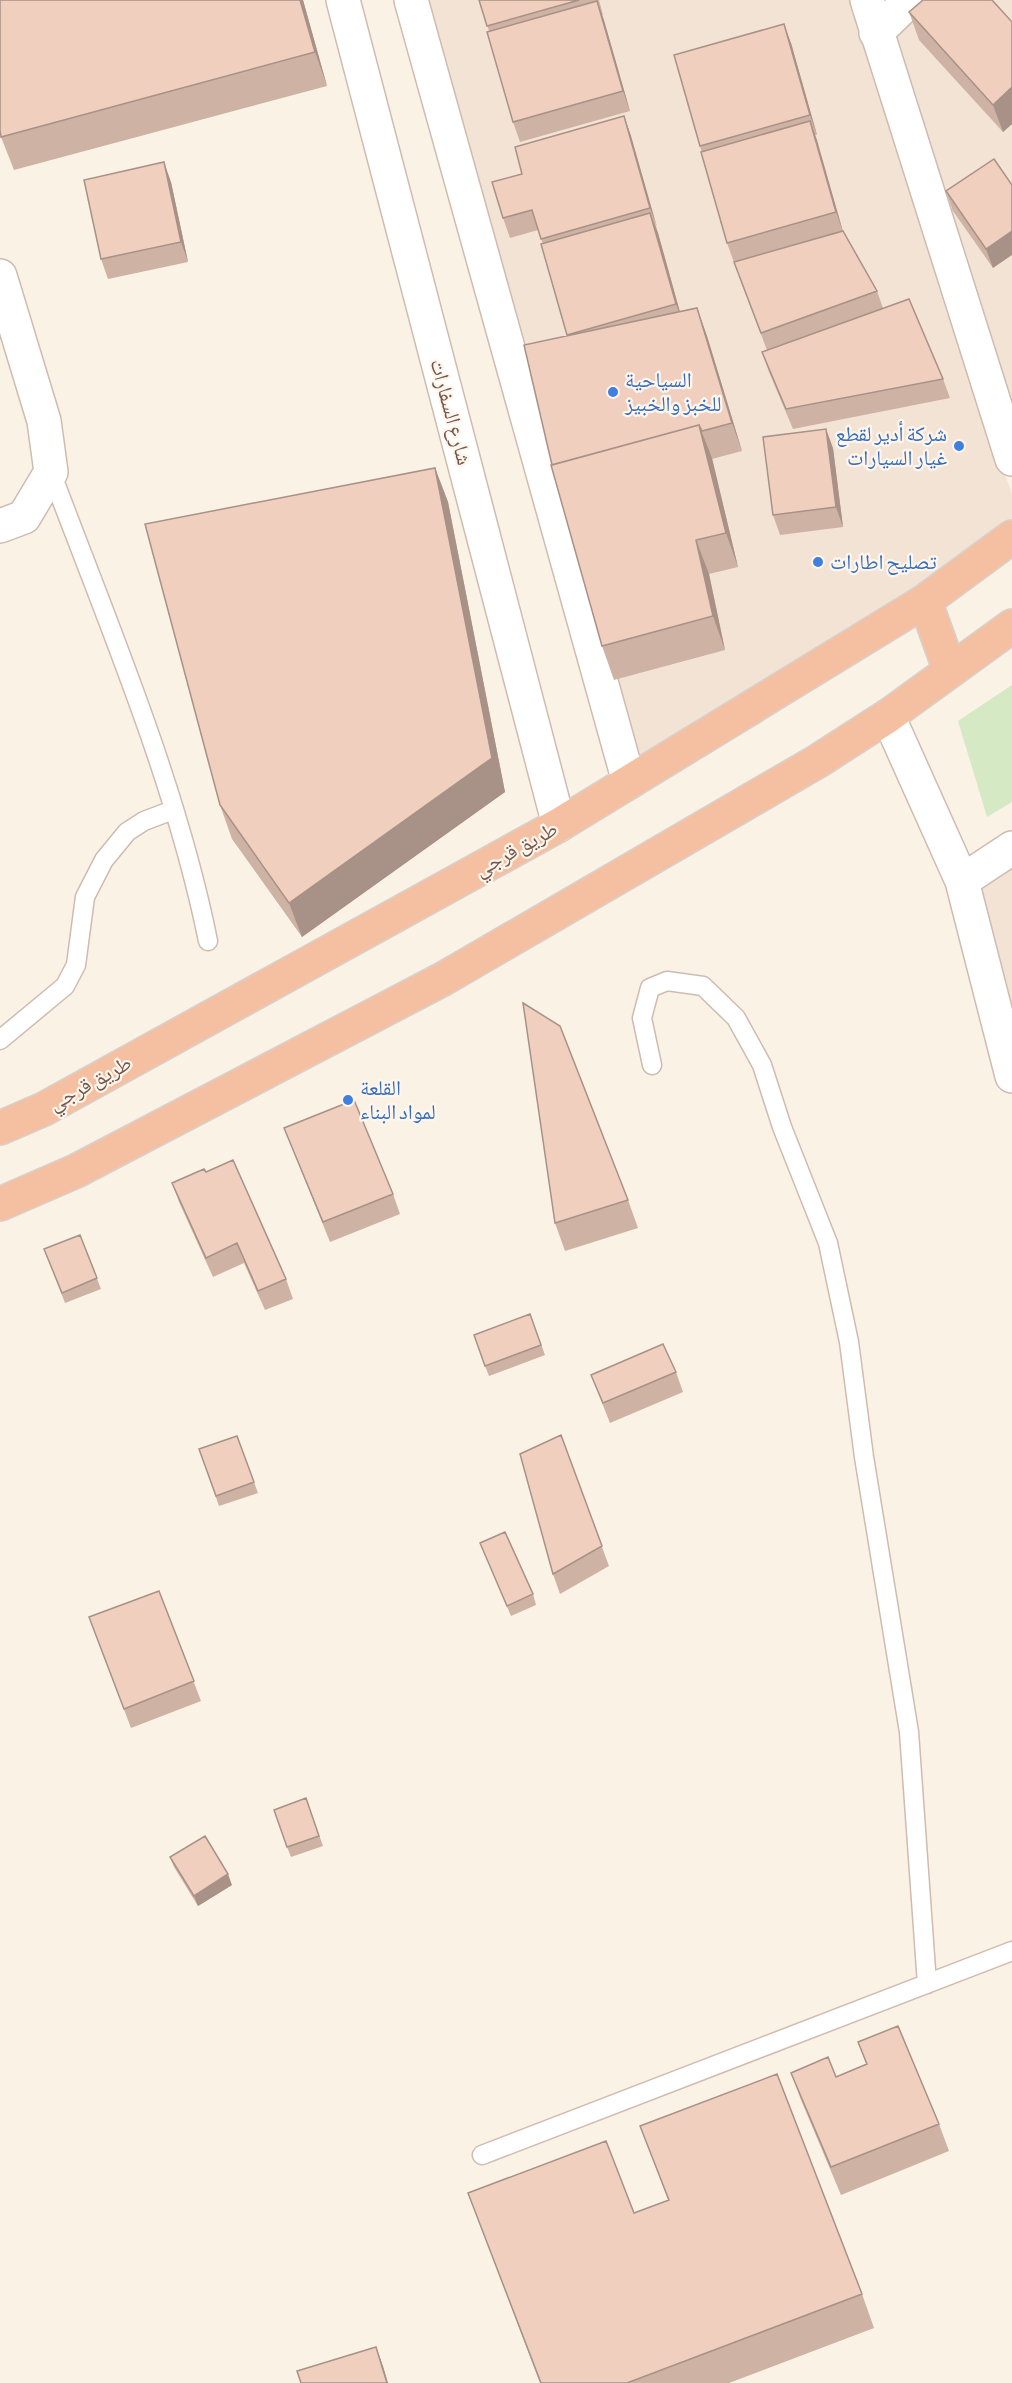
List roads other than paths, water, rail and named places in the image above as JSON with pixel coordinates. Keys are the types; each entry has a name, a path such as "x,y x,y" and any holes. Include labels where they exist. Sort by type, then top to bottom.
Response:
{"highway":[{"name":"طريق قرجي","path":"0,1128 44,1109 559,825 925,601 1012,537"},
{"path":"925,601 950,671"},
{"path":"0,1204 76,1171 443,979 818,762 888,716 1012,626"}],"street":[{"name":"شارع السفارات","path":"343,0 559,825"},
{"path":"411,0 629,782"},
{"path":"867,0 1011,454"},
{"path":"876,33 910,0"},
{"path":"0,276 44,421 51,472 24,517 0,526"},
{"path":"888,716 962,881 1012,1076"},
{"path":"962,881 1012,848"}],"lane":[{"path":"51,472 142,717 173,810 203,914 208,941"},
{"path":"0,1040 65,986 76,965 85,897 104,860 127,832 144,821 173,810"},
{"path":"652,1065 642,1018 650,988 667,981 703,986 736,1018 762,1065 782,1127 828,1243 849,1342 864,1457 909,1732 927,1984"},
{"path":"482,2155 1012,1951"}],"place":[{"name":"السياحية للخبز والخبيز","path":"613,392"},
{"name":"شركة أدير لقطع غيار السيارات","path":"959,446"},
{"name":"تصليح اطارات","path":"818,562"},
{"name":"القلعة لمواد البناء","path":"348,1100"}]}
